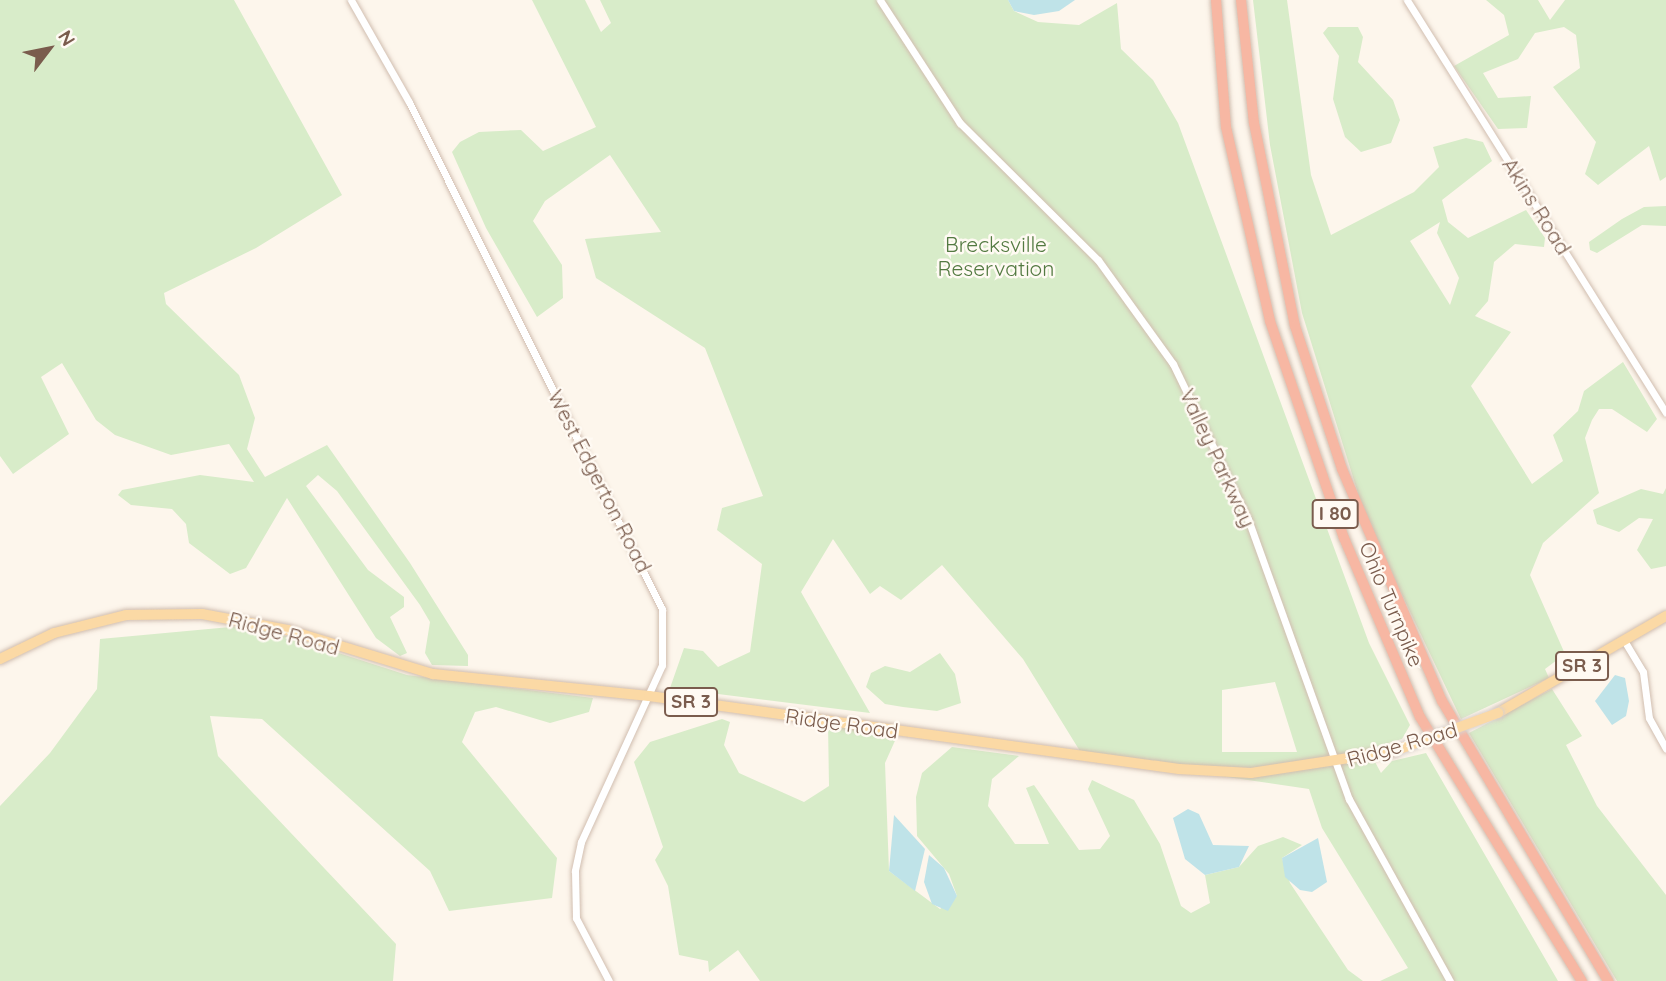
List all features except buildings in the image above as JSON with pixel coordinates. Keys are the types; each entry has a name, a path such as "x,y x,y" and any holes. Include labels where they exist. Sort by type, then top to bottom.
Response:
{"highway":[{"name":"Ohio Turnpike","path":"1216,0 1226,127 1270,321 1344,538 1420,717 1582,981"},
{"name":"Ohio Turnpike","path":"1241,0 1254,124 1295,326 1342,469 1442,701 1608,981"}],"main road":[{"name":"Ridge Road","path":"0,659 54,633 126,615 202,614 288,630 433,674 649,696 1179,769 1251,773 1336,763 1394,751 1497,713 1666,617"}],"street":[{"name":"West Edgerton Road","path":"351,0 651,581 666,631 649,696 581,842 575,871 576,918 609,981"},
{"name":"Valley Parkway","path":"880,0 960,123 1098,260 1173,364 1248,519 1336,763 1366,834 1450,981"},
{"name":"Akins Road","path":"1407,0 1666,413"},
{"path":"1625,642 1643,672 1649,718 1666,749"}],"green space":[{"path":"0,0 234,0 342,195 256,248 164,293 166,304 239,375 255,418 247,449 265,477 327,445 410,563 468,655 468,666 432,665 425,653 430,622 420,605 337,491 318,475 306,486 368,570 404,597 404,607 390,617 407,653 400,656 376,638 287,498 246,568 230,574 189,543 186,524 172,509 131,505 118,495 122,490 200,475 254,482 229,444 171,455 115,435 96,420 62,363 41,377 69,434 13,474 0,456"},
{"name":"Brecksville Reservation","path":"532,0 585,0 601,32 611,23 600,0 1008,0 1014,11 1038,22 1079,25 1117,3 1121,49 1153,80 1178,123 1369,643 1410,725 1402,739 1368,749 1381,773 1392,761 1426,753 1558,981 1380,981 1408,968 1322,828 1309,789 1083,756 1023,659 942,565 901,600 880,586 870,594 833,539 801,592 870,713 670,688 684,648 703,651 718,667 750,652 762,564 717,530 722,508 763,496 705,348 596,278 585,239 661,232 610,155 545,201 533,221 562,265 563,298 537,317 486,228 452,152 460,142 479,132 521,130 543,151 596,127","holes":["1275,682 1297,752 1222,752 1222,690"]},
{"path":"1253,0 1287,0 1311,175 1331,235 1414,192 1439,167 1433,147 1466,138 1483,142 1492,161 1442,200 1448,222 1468,238 1526,210 1545,238 1544,247 1515,244 1494,262 1488,301 1475,316 1511,332 1471,386 1532,484 1563,461 1553,435 1578,411 1584,391 1623,362 1657,419 1647,432 1612,409 1599,409 1585,438 1599,493 1543,543 1530,575 1565,654 1545,669 1549,678 1461,719 1366,519 1302,313 1270,145","holes":["1440,222 1437,233 1459,278 1450,305 1410,241"]},
{"path":"1486,0 1538,0 1550,20 1565,0 1666,0 1666,177 1660,181 1649,146 1598,185 1585,174 1596,142 1553,87 1580,68 1576,35 1564,27 1535,33 1518,59 1483,73 1498,98 1531,96 1527,128 1498,129 1454,66 1509,35 1504,15"},
{"path":"1328,27 1358,27 1363,37 1358,62 1393,100 1400,120 1391,143 1361,152 1345,137 1333,99 1339,56 1323,33"},
{"path":"1666,206 1666,226 1642,225 1597,253 1590,250 1589,242 1622,219 1644,207"},
{"path":"1666,488 1666,566 1651,569 1637,550 1653,519 1639,518 1619,532 1597,524 1593,510 1641,489 1663,494"},
{"path":"252,625 407,675 593,698 589,712 550,723 496,707 475,712 462,742 557,858 552,898 449,911 430,871 262,719 210,716 218,756 396,944 393,981 0,981 0,806 50,753 97,689 100,639"},
{"path":"940,653 955,674 961,703 937,711 885,704 866,687 871,673 885,666 910,672"},
{"path":"1552,689 1582,736 1566,745 1597,806 1666,895 1666,981 1617,981 1469,733"},
{"path":"722,719 730,722 724,745 739,773 804,802 829,786 828,724 898,734 885,763 889,871 940,909 957,896 949,874 917,836 916,797 922,773 952,747 1019,756 992,779 988,806 1015,844 1049,844 1026,788 1034,785 1079,850 1100,849 1110,836 1088,789 1092,780 1134,800 1160,844 1181,906 1191,913 1210,903 1205,875 1239,867 1258,846 1283,837 1302,845 1282,858 1290,883 1348,970 1363,981 760,981 738,950 709,972 708,961 679,955 668,886 655,860 663,847 634,762 650,742"}],"water":[{"path":"1008,0 1075,0 1059,11 1034,15 1014,11"},
{"path":"1615,675 1625,678 1629,701 1626,716 1612,725 1595,701"},
{"path":"1188,809 1199,814 1213,845 1249,846 1239,867 1205,875 1185,859 1173,818"},
{"path":"894,815 925,849 915,891 889,871"},
{"path":"1318,838 1327,882 1312,892 1300,890 1285,877 1282,858"},
{"path":"929,855 944,868 957,896 948,911 932,904 924,882"}]}
